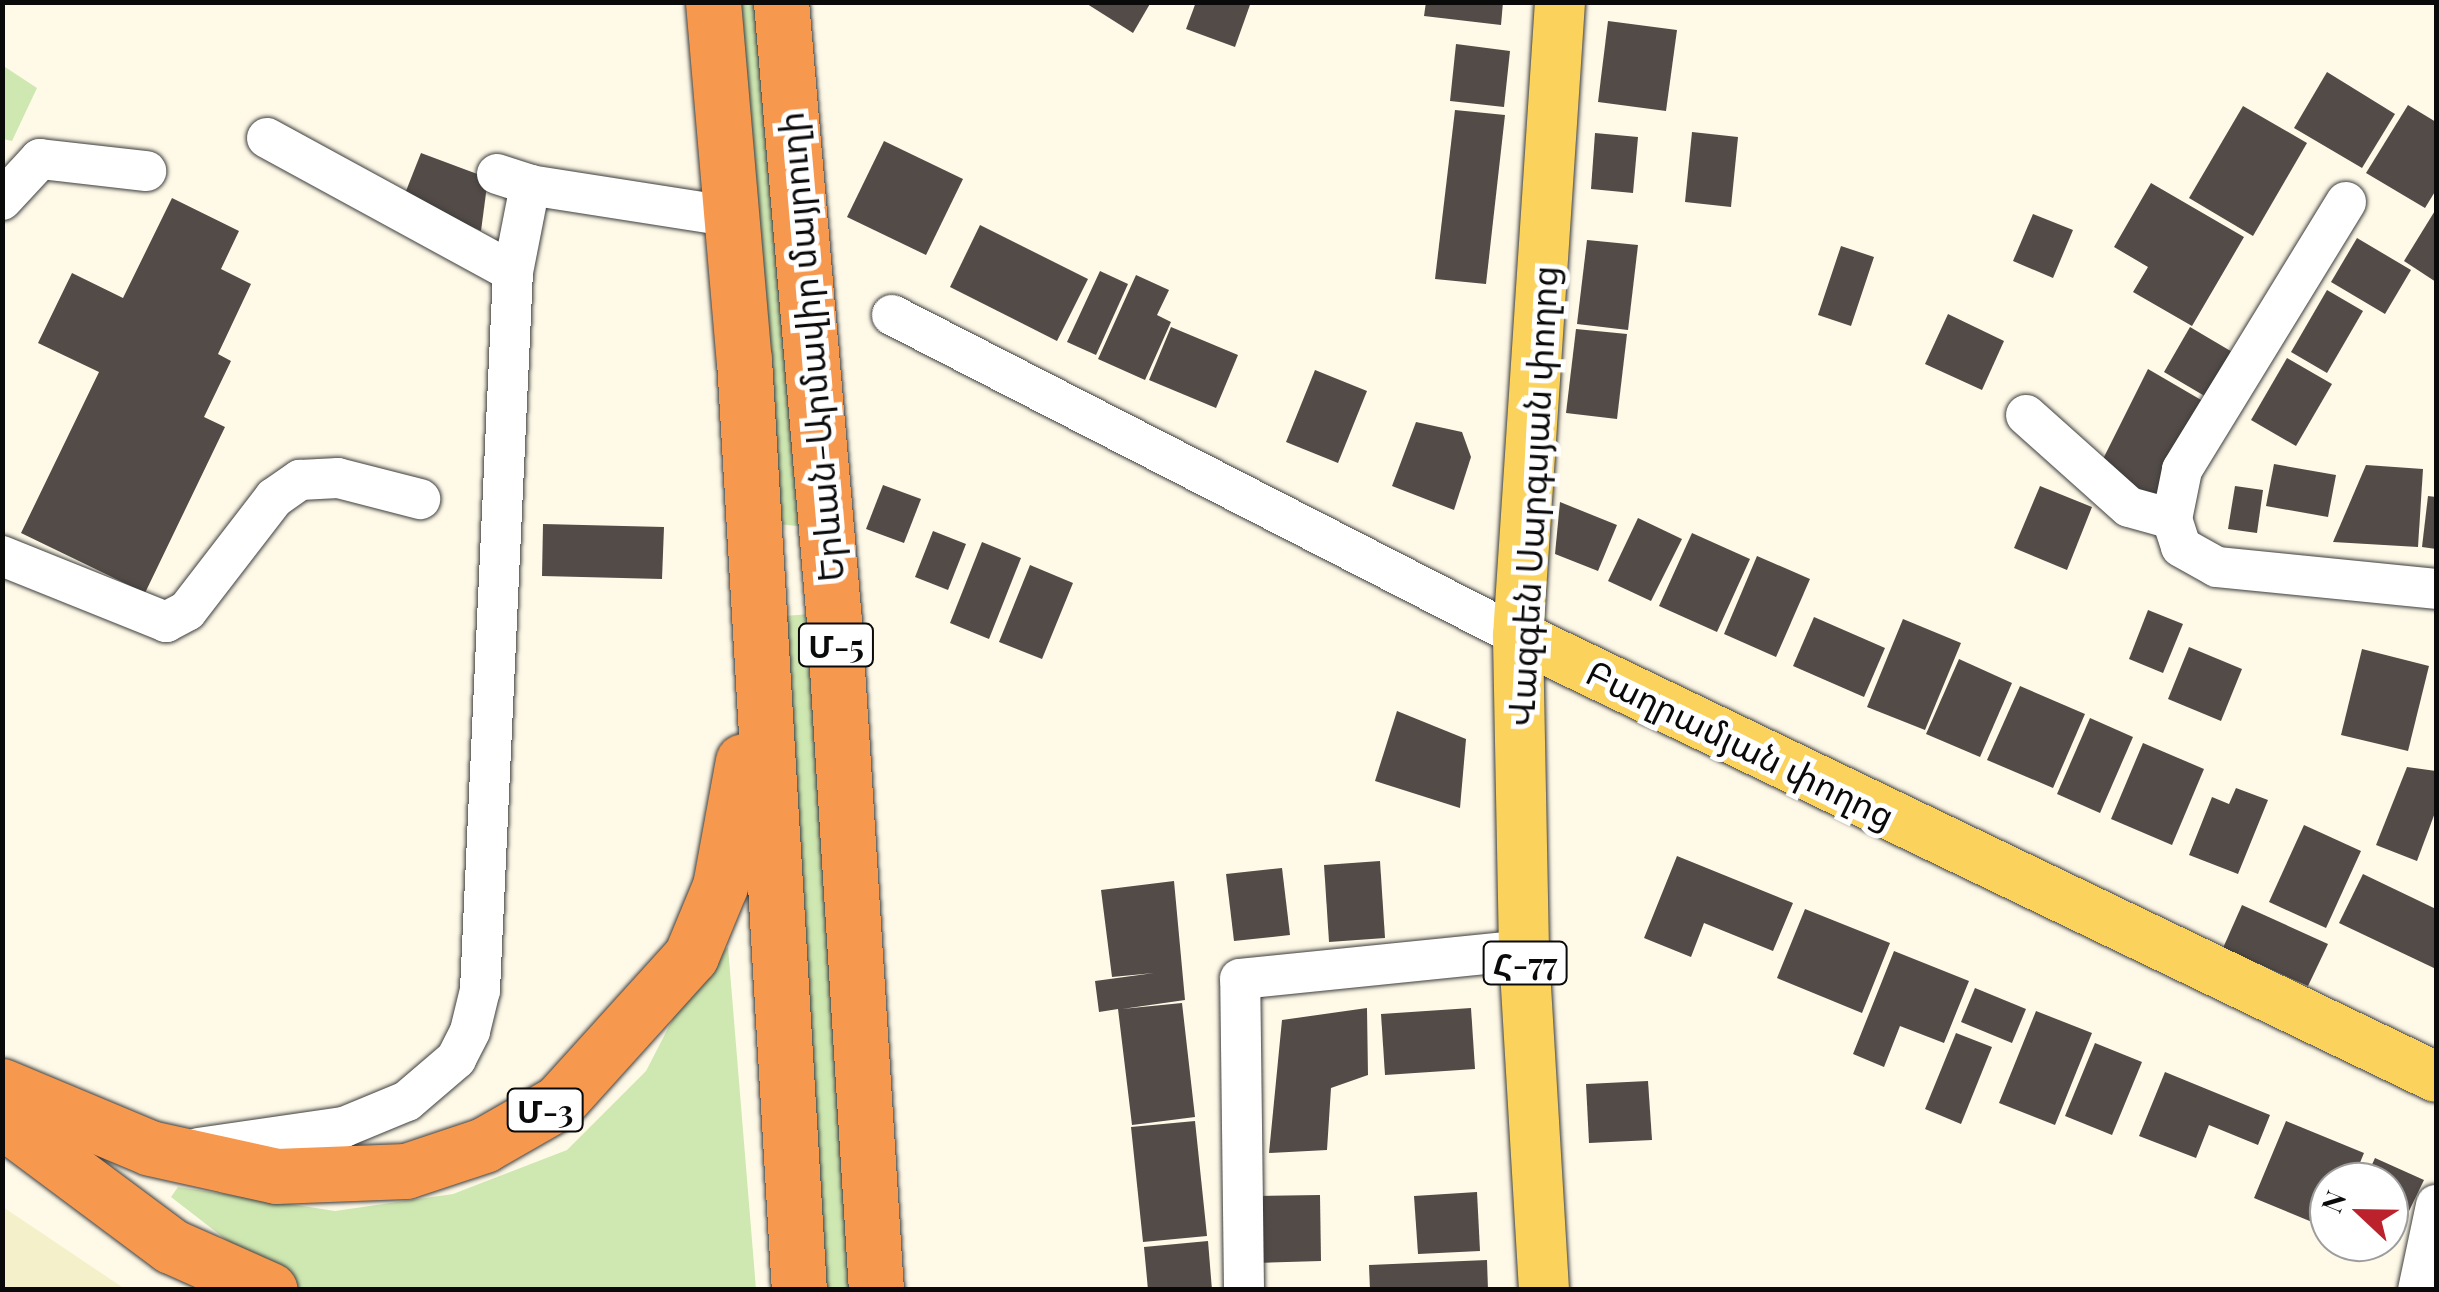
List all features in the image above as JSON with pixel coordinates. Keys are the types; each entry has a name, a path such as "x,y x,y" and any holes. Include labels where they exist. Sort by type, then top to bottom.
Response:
{"highway":[{"name":"Երևան-Արմավիր մայրուղի","path":"712,2 757,606 799,1290"},
{"name":"Երևան-Արմավիր մայրուղի","path":"781,2 834,621 876,1290"},
{"path":"757,606 770,584 806,583 834,621"},
{"name":"Մ-3","path":"2,1086 150,1148 276,1176 406,1171 484,1145 559,1102 691,956 720,886 744,759 757,606"},
{"path":"2,1120 170,1246 270,1290"}],"main road":[{"name":"Վազգեն Սարգսյան փողոց","path":"1544,1290 1524,950 1518,636 1560,2"},
{"name":"Բաղրամյան փողոց","path":"1518,636 2436,1076"}],"street":[{"path":"267,138 513,272"},
{"path":"2,200 40,159 146,172"},
{"path":"150,1148 221,1148 344,1127 432,1084 470,1031 480,990 513,272 513,179 729,216"},
{"path":"2346,202 2182,470 2172,519 2180,547 2217,567 2436,589"},
{"name":"Բաղրամյան փողոց","path":"892,315 1518,636"},
{"path":"2026,415 2129,507 2172,519"},
{"path":"2,556 166,622 187,611 274,498 300,480 338,478 420,500"},
{"path":"1244,1290 1240,979 1524,950"},
{"path":"2418,1290 2436,1205"}],"shaded area":[{"path":"3,1207 125,1289 3,1289"}],"green space":[{"path":"736,3 762,3 806,527 778,524"},
{"path":"2,65 37,88 12,141 3,139"},
{"path":"811,614 855,1289 824,1289 784,616"},
{"path":"728,947 756,1289 303,1289 272,1275 171,1197 178,1187 335,1211 453,1194 567,1150 646,1071 694,978"}],"building":[{"path":"1084,2 1151,2 1133,33"},
{"path":"1196,2 1251,2 1235,47 1186,29"},
{"path":"1426,2 1503,2 1501,25 1424,16"},
{"path":"1608,21 1677,30 1666,111 1598,102"},
{"path":"1456,44 1510,51 1504,107 1450,101"},
{"path":"2327,72 2395,114 2362,168 2294,128"},
{"path":"2408,105 2436,122 2436,190 2425,208 2366,173"},
{"path":"2243,106 2307,143 2253,236 2189,198"},
{"path":"1455,110 1505,115 1486,284 1435,279"},
{"path":"1692,132 1738,137 1731,207 1685,202"},
{"path":"1595,133 1638,137 1633,193 1591,189"},
{"path":"884,141 963,179 926,255 847,217"},
{"path":"421,153 488,178 481,231 404,196"},
{"path":"2151,183 2244,237 2192,326 2133,292 2148,267 2114,247"},
{"path":"172,198 239,231 221,269 251,284 218,354 231,361 204,417 225,427 145,593 21,533 99,372 38,343 72,273 123,298"},
{"path":"2436,209 2436,282 2404,261"},
{"path":"2033,214 2073,230 2053,278 2013,261"},
{"path":"980,225 1088,279 1057,341 950,287"},
{"path":"2357,238 2411,270 2385,314 2331,282"},
{"path":"1587,240 1638,245 1628,330 1577,324"},
{"path":"1841,246 1874,257 1851,326 1818,315"},
{"path":"1100,271 1128,284 1096,355 1067,342"},
{"path":"1136,275 1169,290 1157,315 1171,322 1145,380 1098,359"},
{"path":"2327,290 2363,311 2327,373 2291,352"},
{"path":"1948,314 2004,341 1982,390 1925,364"},
{"path":"1171,327 1238,355 1216,408 1149,380"},
{"path":"2190,327 2239,356 2213,401 2164,372"},
{"path":"1576,329 1627,334 1617,419 1566,413"},
{"path":"2287,358 2332,384 2296,446 2251,420"},
{"path":"2148,369 2208,404 2149,506 2095,475"},
{"path":"1315,370 1367,391 1338,463 1286,442"},
{"path":"1416,422 1462,432 1471,457 1454,510 1392,486"},
{"path":"2274,464 2336,475 2328,517 2266,506"},
{"path":"2366,465 2423,469 2418,547 2333,542"},
{"path":"883,485 921,499 904,543 866,529"},
{"path":"2040,486 2092,507 2067,570 2014,548"},
{"path":"2235,486 2263,490 2257,533 2228,529"},
{"path":"2428,496 2436,497 2436,549 2422,547"},
{"path":"1560,502 1617,525 1598,571 1555,554"},
{"path":"1638,518 1682,539 1651,601 1608,581"},
{"path":"543,524 664,527 662,579 542,576"},
{"path":"933,531 966,544 948,590 915,577"},
{"path":"1692,533 1750,559 1717,632 1659,606"},
{"path":"982,542 1021,558 989,639 950,623"},
{"path":"1757,556 1810,579 1776,657 1724,634"},
{"path":"1030,565 1073,583 1042,659 999,642"},
{"path":"2148,610 2183,624 2163,673 2129,659"},
{"path":"1814,617 1885,648 1864,697 1793,666"},
{"path":"1903,619 1961,643 1925,730 1867,707"},
{"path":"2189,647 2242,669 2221,721 2168,699"},
{"path":"2362,649 2429,666 2408,751 2341,735"},
{"path":"1959,659 2012,683 1980,757 1926,734"},
{"path":"2020,686 2085,714 2053,788 1987,760"},
{"path":"1397,711 1466,739 1460,808 1375,781"},
{"path":"2090,718 2133,737 2100,813 2057,794"},
{"path":"2143,743 2204,769 2172,845 2111,819"},
{"path":"2407,767 2436,771 2436,810 2417,861 2376,845"},
{"path":"2236,788 2268,800 2238,874 2189,855 2212,797 2229,804"},
{"path":"2304,825 2361,851 2326,928 2269,902"},
{"path":"1677,856 1793,903 1773,951 1704,923 1691,957 1644,938"},
{"path":"1380,861 1385,938 1329,942 1324,865"},
{"path":"1282,868 1290,935 1234,941 1226,874"},
{"path":"2363,874 2436,909 2436,969 2339,923"},
{"path":"1174,881 1185,1000 1122,1009 1182,1003 1195,1117 1132,1125 1118,1009 1099,1012 1095,981 1154,973 1112,977 1101,890"},
{"path":"2242,905 2328,944 2308,986 2223,948"},
{"path":"1805,909 1890,943 1862,1013 1777,978"},
{"path":"1894,951 1969,981 1944,1043 1900,1026 1884,1067 1853,1054"},
{"path":"1975,988 2026,1009 2012,1043 1961,1022"},
{"path":"1367,1008 1368,1075 1331,1088 1327,1150 1269,1153 1282,1020"},
{"path":"1471,1008 1475,1069 1385,1075 1381,1014"},
{"path":"2036,1011 2092,1033 2055,1125 1999,1103"},
{"path":"1956,1033 1992,1047 1961,1124 1925,1109"},
{"path":"2095,1043 2142,1062 2112,1135 2065,1116"},
{"path":"2165,1072 2270,1115 2258,1145 2209,1125 2196,1158 2139,1136"},
{"path":"1648,1081 1652,1140 1589,1143 1586,1084"},
{"path":"1195,1121 1207,1236 1143,1242 1131,1127"},
{"path":"2286,1121 2364,1153 2360,1162 2309,1162 2309,1221 2254,1198"},
{"path":"2409,1173 2424,1180 2409,1211"},
{"path":"1477,1192 1480,1251 1418,1254 1414,1196"},
{"path":"1320,1195 1321,1261 1256,1263 1255,1196"},
{"path":"1208,1241 1212,1290 1148,1290 1144,1247"},
{"path":"1487,1260 1488,1290 1370,1290 1369,1265"}]}
